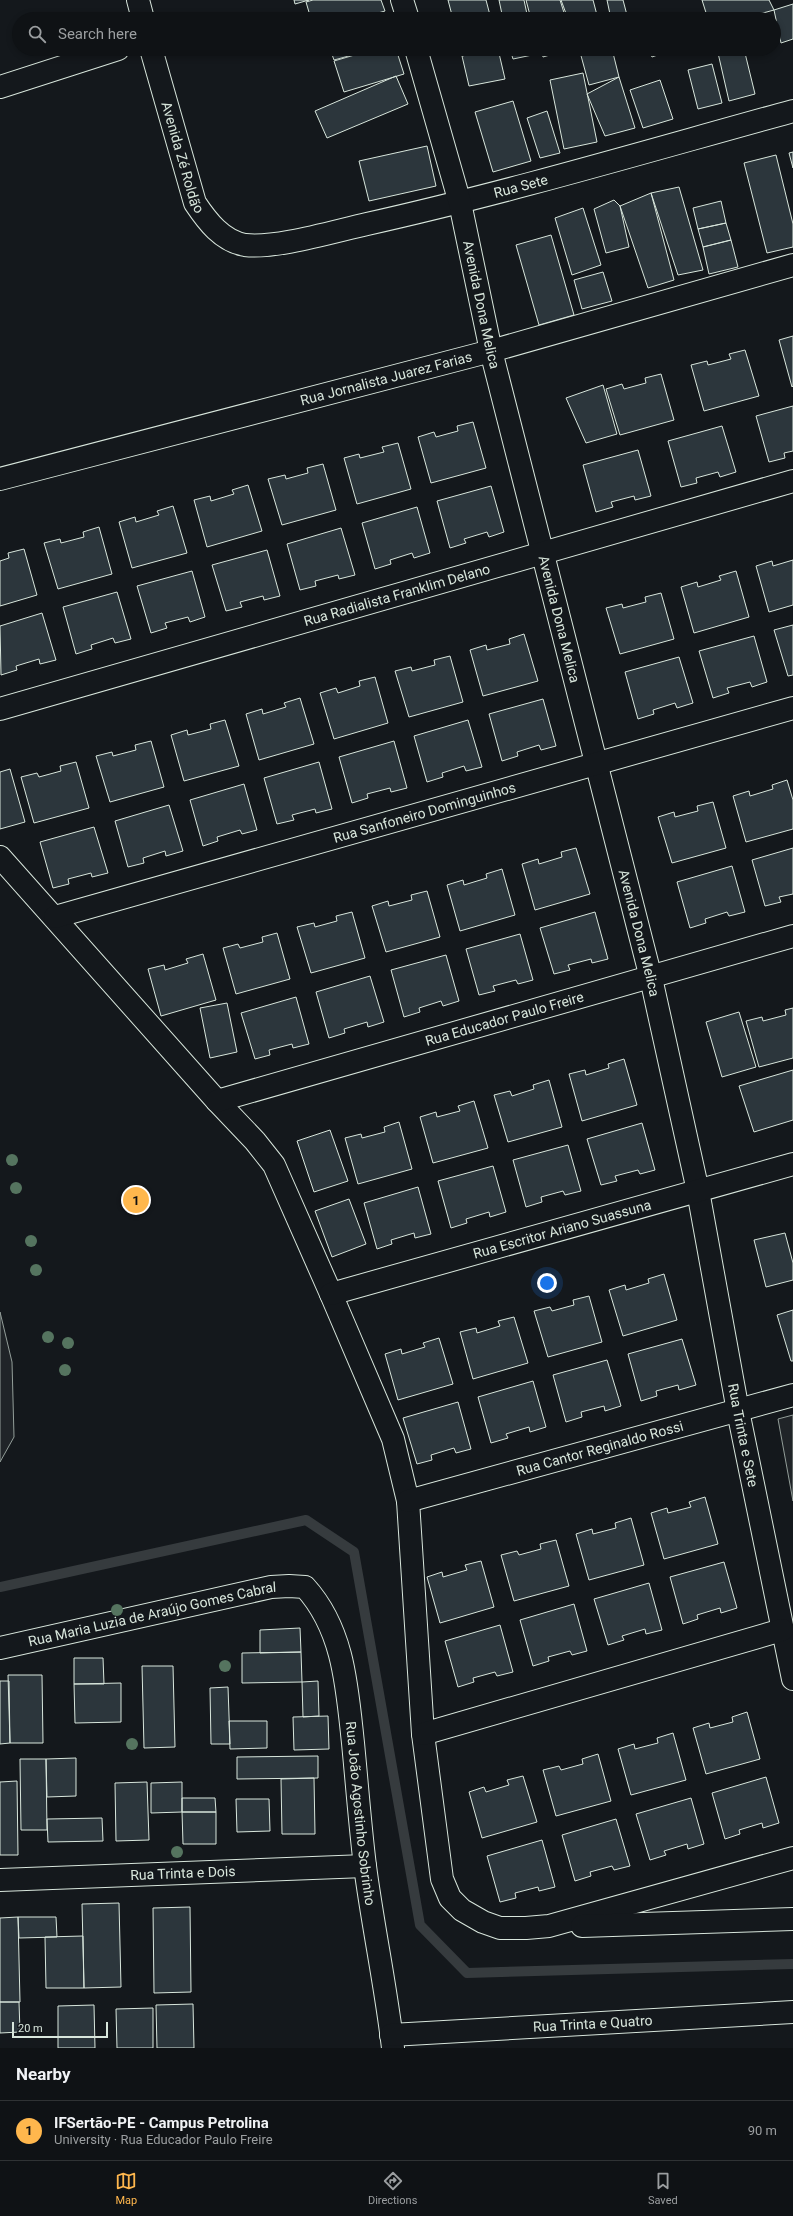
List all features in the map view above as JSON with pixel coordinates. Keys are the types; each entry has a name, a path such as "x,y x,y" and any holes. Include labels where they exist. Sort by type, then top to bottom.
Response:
{"street":[{"path":"138,0 141,12"},
{"path":"402,0 406,12"},
{"path":"0,87 96,56"},
{"name":"Avenida Zé Roldão","path":"153,56 195,204 208,224 227,238 244,245"},
{"name":"Avenida Dona Melica","path":"418,56 460,204 491,351 651,978 698,1191"},
{"name":"Rua Sete","path":"244,245 264,245 299,239 460,204 793,111"},
{"name":"Rua Jornalista Juarez Farias","path":"0,479 491,351 793,265"},
{"name":"Rua Radialista Franklim Delano","path":"0,709 793,481"},
{"name":"Rua Sanfoneiro Dominguinhos","path":"56,917 793,708"},
{"path":"0,857 56,917 217,1101 255,1141 274,1165 331,1294 393,1440 408,1501 424,1734 442,1879 450,1898 476,1918 500,1928 793,1919"},
{"name":"Rua Educador Paulo Freire","path":"217,1101 651,978 793,936"},
{"name":"Rua Escritor Ariano Suassuna","path":"331,1294 793,1164"},
{"name":"Rua Trinta e Sete","path":"698,1191 738,1411 793,1679"},
{"name":"Rua Cantor Reginaldo Rossi","path":"408,1501 793,1395"},
{"name":"Rua Maria Luzia de Araújo Gomes Cabral","path":"0,1648 271,1587 305,1587"},
{"name":"Rua João Agostinho Sobrinho","path":"305,1587 317,1600 328,1617 338,1644 346,1678 365,1866 392,2042"},
{"path":"424,1734 782,1630"},
{"path":"549,1926 793,1858"},
{"name":"Rua Trinta e Dois","path":"0,1880 365,1866"},
{"name":"Rua Trinta e Quatro","path":"392,2042 793,2012"}],"shaded area":[{"path":"0,1312 12,1362 14,1437 0,1462"},
{"path":"793,1415 793,1501 778,1419"}],"building":[{"path":"294,0 309,0 295,4"},
{"path":"313,0 381,0 385,11 309,12 306,2"},
{"path":"448,0 486,0 489,12 451,12"},
{"path":"499,0 524,0 527,12 502,12"},
{"path":"526,0 560,0 564,12 529,12"},
{"path":"561,0 593,0 596,12 565,12"},
{"path":"607,0 623,0 626,12 610,12"},
{"path":"702,0 769,0 774,10 767,12 706,12"},
{"path":"793,4 793,39 781,43 781,12 774,12 774,10"},
{"path":"333,56 349,56 334,60"},
{"path":"351,56 398,56 404,74 344,92 334,61"},
{"path":"462,56 500,56 505,79 469,86"},
{"path":"512,56 527,56 513,59"},
{"path":"581,56 614,56 619,77 589,85"},
{"path":"719,56 746,56 755,94 729,101"},
{"path":"712,64 722,103 698,109 688,70"},
{"path":"583,73 597,142 564,149 550,80"},
{"path":"396,76 408,104 327,138 315,111"},
{"path":"619,77 635,128 605,136 587,94"},
{"path":"660,80 673,119 643,128 630,90"},
{"path":"513,101 531,161 493,172 475,112"},
{"path":"547,111 560,153 540,158 527,118"},
{"path":"427,146 436,186 369,201 359,161"},
{"path":"793,152 793,168 789,153"},
{"path":"776,155 793,224 793,247 767,253 744,163"},
{"path":"679,187 703,270 678,275 651,193"},
{"path":"651,193 674,280 648,288 620,206"},
{"path":"614,200 620,206 629,247 606,253 594,209"},
{"path":"721,201 726,223 698,229 693,208"},
{"path":"583,208 601,265 572,275 555,218"},
{"path":"726,223 731,240 703,247 698,229"},
{"path":"551,235 574,315 539,325 516,245"},
{"path":"731,240 738,267 709,274 703,247"},
{"path":"603,272 612,301 582,309 574,280"},
{"path":"793,336 793,386 792,387 779,340"},
{"path":"745,350 759,396 704,411 691,365 707,361 708,365 731,359 729,354"},
{"path":"661,374 674,420 620,435 606,389 622,384 624,389 646,383 645,378"},
{"path":"603,385 617,434 586,443 566,398"},
{"path":"793,406 793,451 784,453 785,458 769,462 756,416"},
{"path":"473,422 486,468 431,483 418,437 434,432 436,437 458,431 457,426"},
{"path":"722,426 736,472 720,477 718,472 696,478 697,483 681,487 668,441"},
{"path":"398,443 411,489 357,504 344,458 359,454 360,458 384,452 382,447"},
{"path":"638,450 651,496 635,500 634,496 611,502 613,507 596,512 583,465"},
{"path":"323,464 336,510 282,525 268,479 285,475 286,479 308,473 307,468"},
{"path":"248,485 262,531 207,547 194,500 210,496 211,501 234,494 232,490"},
{"path":"491,486 504,532 489,537 487,532 464,539 466,543 450,548 437,501"},
{"path":"173,506 187,553 132,568 119,522 135,517 136,522 159,515 157,511"},
{"path":"417,507 430,553 414,558 412,553 390,560 391,564 375,569 362,523"},
{"path":"99,527 112,574 58,589 44,543 60,539 61,543 84,537 83,532"},
{"path":"341,528 355,575 339,579 338,575 315,581 316,586 300,590 287,544"},
{"path":"24,549 37,595 0,606 0,561 9,558 8,553"},
{"path":"267,550 280,596 264,600 263,596 240,602 242,607 226,611 212,565"},
{"path":"793,560 793,605 769,612 756,566 772,561 773,566"},
{"path":"192,571 205,617 190,622 188,617 165,623 167,628 151,633 137,586"},
{"path":"736,571 749,617 694,633 681,587 697,582 698,587 721,580 719,576"},
{"path":"117,592 131,639 115,643 113,638 91,645 92,649 76,654 63,607"},
{"path":"661,593 674,639 620,654 606,608 622,604 623,608 646,602 645,597"},
{"path":"42,613 56,660 40,664 39,659 16,666 17,670 1,675 0,626"},
{"path":"793,625 793,675 788,676 774,630"},
{"path":"524,634 538,681 483,696 470,650 486,645 487,650 510,644 509,639"},
{"path":"754,636 767,682 752,687 750,682 727,688 729,693 713,698 699,651"},
{"path":"450,656 463,702 409,717 395,671 411,667 412,671 435,665 434,660"},
{"path":"679,657 693,703 677,708 675,703 653,710 654,714 638,719 625,672"},
{"path":"375,677 388,723 334,739 320,693 336,688 338,693 360,686 359,681"},
{"path":"300,698 314,744 259,760 246,714 262,709 263,714 286,707 284,703"},
{"path":"543,699 556,746 541,750 539,745 517,752 518,756 502,761 489,714"},
{"path":"225,720 239,766 184,781 171,735 187,730 188,735 211,729 210,724"},
{"path":"468,720 482,767 466,771 464,766 442,773 443,777 427,782 414,736"},
{"path":"151,741 164,787 110,802 96,756 112,752 113,756 136,750 135,745"},
{"path":"394,741 407,788 391,792 390,788 367,794 368,798 352,803 339,757"},
{"path":"76,762 89,808 34,823 21,777 37,773 39,777 61,771 60,766"},
{"path":"319,762 332,809 316,813 315,809 292,815 294,820 277,824 264,778"},
{"path":"10,769 25,822 0,829 0,772"},
{"path":"787,780 793,800 793,829 746,842 733,796 749,791 750,796 773,789 772,785"},
{"path":"244,784 257,830 242,834 240,830 217,837 218,841 203,846 190,800"},
{"path":"713,802 726,848 672,863 658,817 674,812 675,817 698,811 697,806"},
{"path":"169,805 183,851 166,856 165,851 143,858 144,863 128,867 115,821"},
{"path":"94,827 108,873 92,877 91,873 68,879 69,884 53,888 40,842"},
{"path":"576,848 590,894 535,910 522,864 538,859 539,864 562,857 561,852"},
{"path":"793,848 793,894 779,897 781,902 765,906 752,860"},
{"path":"732,866 745,912 729,916 727,912 705,919 706,923 690,928 677,882"},
{"path":"502,869 515,915 460,931 447,885 463,880 464,885 487,878 486,874"},
{"path":"427,891 440,937 386,952 372,906 388,901 389,906 412,900 411,895"},
{"path":"352,912 365,958 311,973 297,927 314,923 315,927 337,921 336,916"},
{"path":"595,912 608,959 592,963 591,959 568,965 570,970 554,974 540,928"},
{"path":"277,933 290,979 236,994 223,948 238,944 240,948 263,942 262,937"},
{"path":"520,934 533,980 518,984 516,980 493,986 495,991 479,995 466,949"},
{"path":"203,954 216,1000 161,1016 148,969 164,965 165,970 188,963 186,959"},
{"path":"446,955 459,1001 443,1006 441,1001 419,1008 420,1012 404,1017 391,970"},
{"path":"370,976 384,1022 368,1027 367,1022 344,1029 345,1033 329,1038 316,992"},
{"path":"296,997 309,1044 293,1048 292,1044 269,1050 270,1055 255,1059 241,1013"},
{"path":"227,1003 237,1052 210,1058 200,1008"},
{"path":"793,1008 793,1058 759,1067 746,1021 762,1017 763,1021 786,1015 785,1010"},
{"path":"739,1012 756,1067 722,1077 706,1022"},
{"path":"624,1059 637,1105 582,1121 569,1074 585,1070 586,1075 609,1068 608,1064"},
{"path":"793,1070 793,1120 754,1132 739,1086"},
{"path":"549,1080 562,1127 508,1142 494,1095 510,1091 512,1096 534,1089 533,1085"},
{"path":"474,1101 488,1148 433,1163 420,1117 436,1112 437,1117 460,1111 458,1106"},
{"path":"399,1122 412,1169 358,1184 345,1138 361,1134 362,1138 385,1132 384,1127"},
{"path":"642,1123 655,1170 640,1174 638,1170 615,1176 617,1181 601,1185 587,1139"},
{"path":"330,1130 348,1181 314,1192 297,1141"},
{"path":"568,1145 581,1191 565,1195 563,1191 541,1197 542,1202 526,1207 513,1160"},
{"path":"493,1166 506,1212 490,1217 489,1212 466,1219 467,1223 451,1228 438,1181"},
{"path":"418,1187 431,1234 415,1238 414,1233 391,1240 392,1244 377,1249 364,1203"},
{"path":"349,1199 366,1244 332,1257 315,1211"},
{"path":"785,1233 793,1263 793,1280 766,1287 754,1240"},
{"path":"664,1274 677,1320 623,1336 609,1290 625,1285 626,1290 649,1283 648,1279"},
{"path":"589,1296 602,1342 548,1357 534,1311 550,1307 552,1311 574,1305 573,1300"},
{"path":"793,1310 793,1361 791,1361 777,1315"},
{"path":"514,1317 528,1363 473,1379 460,1332 476,1328 477,1333 500,1326 498,1321"},
{"path":"439,1338 453,1384 398,1400 385,1354 401,1349 402,1354 425,1347 423,1343"},
{"path":"682,1339 696,1385 679,1390 678,1385 656,1391 657,1396 641,1401 628,1354"},
{"path":"607,1360 621,1406 605,1411 604,1406 581,1412 582,1417 566,1422 553,1375"},
{"path":"533,1381 546,1427 530,1432 529,1427 506,1434 508,1438 491,1443 478,1397"},
{"path":"458,1402 471,1449 456,1453 454,1448 431,1455 432,1460 417,1464 403,1418"},
{"path":"705,1497 718,1544 664,1559 651,1513 667,1508 668,1513 691,1507 689,1502"},
{"path":"631,1518 644,1565 589,1580 576,1534 592,1529 593,1534 616,1528 615,1523"},
{"path":"556,1540 569,1586 514,1601 501,1555 517,1551 519,1555 541,1549 540,1544"},
{"path":"481,1561 494,1607 440,1623 427,1577 442,1572 443,1577 467,1570 465,1565"},
{"path":"724,1562 737,1608 721,1613 720,1608 697,1615 698,1619 683,1624 670,1577"},
{"path":"649,1583 662,1630 646,1634 645,1629 622,1636 624,1640 608,1645 594,1599"},
{"path":"574,1604 587,1651 572,1655 570,1651 548,1657 549,1661 533,1666 520,1620"},
{"path":"500,1625 513,1672 497,1676 495,1672 473,1678 474,1682 458,1687 445,1641"},
{"path":"300,1628 301,1652 260,1653 260,1630"},
{"path":"301,1652 302,1682 242,1683 242,1653"},
{"path":"74,1658 103,1658 104,1684 74,1684"},
{"path":"142,1666 173,1666 175,1747 144,1748"},
{"path":"8,1675 42,1675 43,1743 10,1743"},
{"path":"0,1681 9,1681 10,1743 0,1744"},
{"path":"318,1681 319,1716 303,1717 302,1682"},
{"path":"121,1683 121,1722 75,1723 74,1684"},
{"path":"228,1687 230,1744 211,1744 210,1688"},
{"path":"747,1712 760,1759 706,1774 693,1728 709,1723 710,1728 733,1722 732,1717"},
{"path":"328,1716 329,1749 294,1750 293,1717"},
{"path":"229,1721 267,1721 267,1748 230,1749"},
{"path":"673,1733 686,1780 631,1795 618,1749 634,1744 635,1749 658,1743 657,1738"},
{"path":"598,1754 611,1801 556,1816 543,1770 559,1766 561,1770 583,1764 582,1759"},
{"path":"318,1756 318,1778 237,1779 237,1757"},
{"path":"76,1758 76,1796 47,1797 46,1759"},
{"path":"20,1759 46,1759 47,1830 21,1830"},
{"path":"523,1776 537,1822 482,1838 469,1792 484,1787 486,1792 509,1785 507,1780"},
{"path":"766,1777 779,1823 763,1828 762,1823 739,1830 740,1834 725,1839 712,1793"},
{"path":"314,1778 315,1834 282,1834 281,1779"},
{"path":"17,1781 18,1855 0,1855 0,1782"},
{"path":"147,1782 149,1840 116,1841 115,1783"},
{"path":"182,1782 182,1812 151,1813 151,1783"},
{"path":"182,1798 215,1798 216,1812 182,1812"},
{"path":"691,1798 704,1844 688,1849 687,1844 664,1851 666,1855 650,1860 636,1814"},
{"path":"236,1799 269,1799 270,1831 237,1832"},
{"path":"182,1812 216,1812 216,1844 183,1844"},
{"path":"102,1818 103,1841 48,1842 47,1819"},
{"path":"616,1819 630,1866 614,1870 612,1866 590,1872 591,1876 575,1881 562,1835"},
{"path":"542,1840 555,1887 539,1891 538,1887 515,1893 516,1898 500,1902 487,1856"},
{"path":"119,1903 121,1987 84,1988 82,1904"},
{"path":"190,1907 191,1992 154,1993 153,1908"},
{"path":"18,1917 56,1917 57,1937 19,1938"},
{"path":"18,1917 20,2002 0,2002 0,1918"},
{"path":"83,1936 84,1988 46,1988 45,1937"},
{"path":"0,2002 19,2002 20,2032 0,2033"},
{"path":"193,2004 194,2048 157,2048 156,2005"},
{"path":"94,2005 95,2048 58,2048 58,2006"},
{"path":"153,2008 153,2048 117,2048 116,2009"}],"waterway":[{"path":"0,1587 306,1520 354,1552 420,1925 467,1973 793,1964"}],"place":[{"name":"IFSertão-PE - Campus Petrolina","path":"136,1200"}]}
